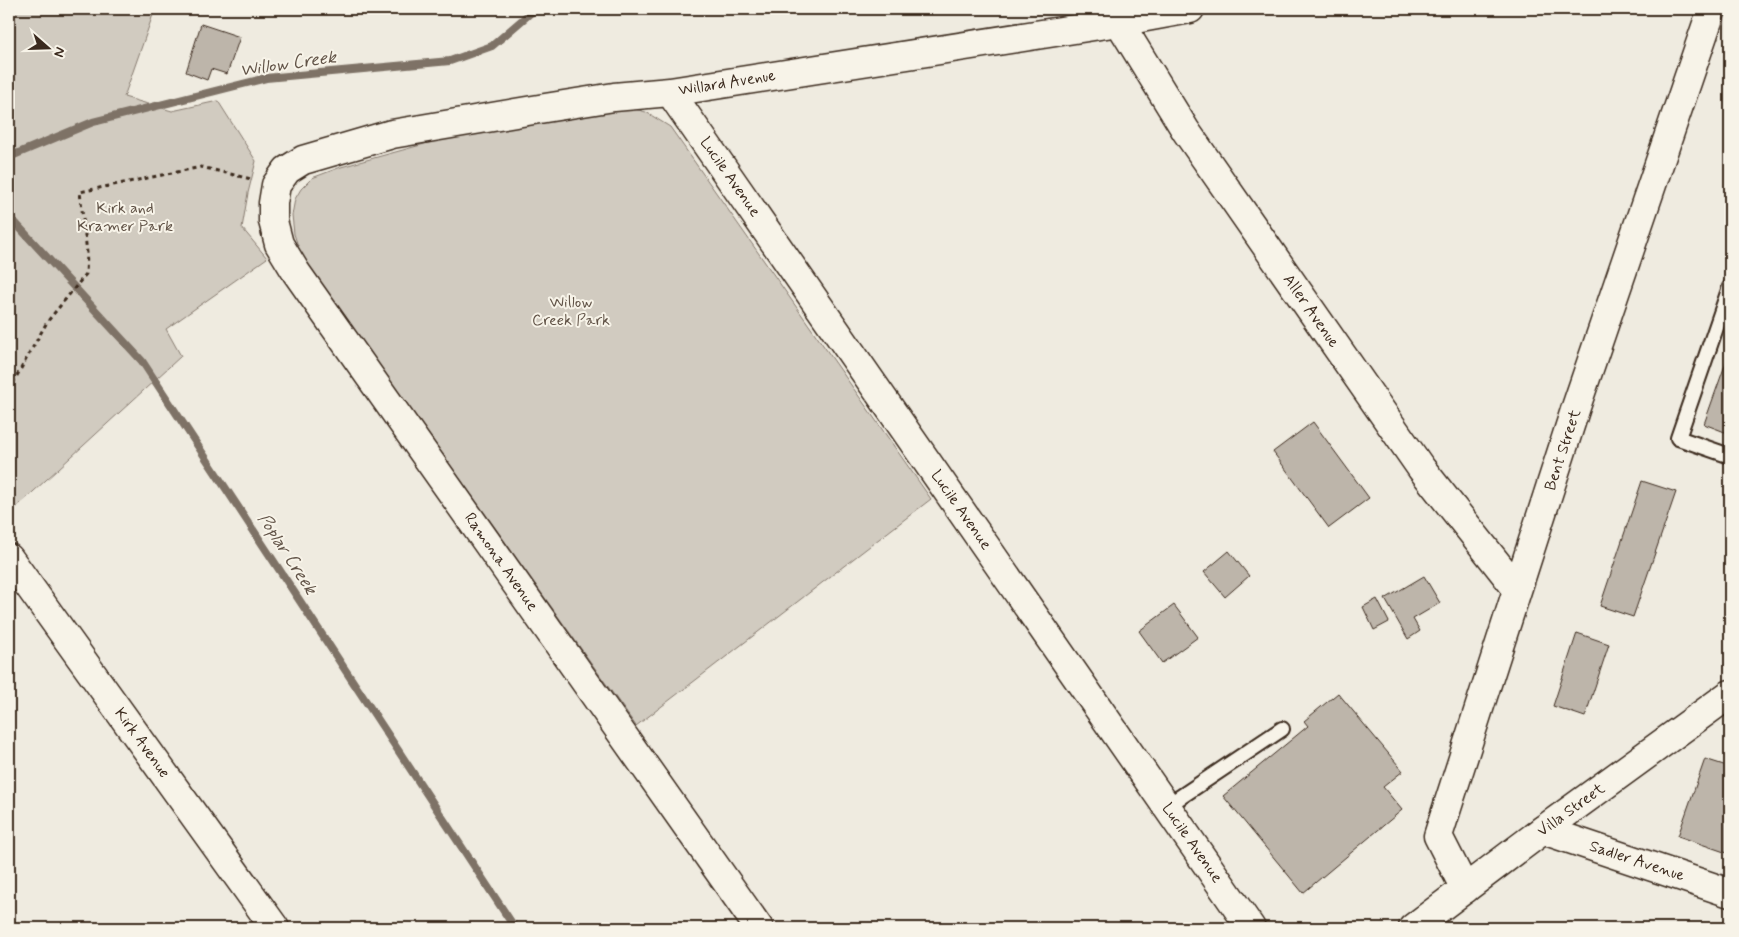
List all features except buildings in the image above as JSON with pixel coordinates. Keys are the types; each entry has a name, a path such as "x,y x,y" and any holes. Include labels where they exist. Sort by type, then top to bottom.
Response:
{"street":[{"name":"Willard Avenue","path":"276,185 288,170 303,160 392,134 614,97 670,92 1119,22 1190,9"},
{"name":"Bent Street","path":"1465,889 1438,836 1576,407 1712,9"},
{"path":"1717,9 1730,13"},
{"name":"Aller Avenue","path":"1119,22 1186,131 1415,460 1517,589"},
{"name":"Lucile Avenue","path":"670,92 1251,928"},
{"name":"Ramona Avenue","path":"276,185 273,221 279,244 296,272 759,928"},
{"name":"Kirk Avenue","path":"9,558 275,928"},
{"name":"Villa Street","path":"1413,928 1543,830 1730,694"},
{"name":"Sadler Avenue","path":"1543,830 1730,893"}],"lane":[{"path":"1730,287 1678,438 1730,456"},
{"path":"1167,806 1282,729"}],"path":[{"path":"9,390 47,322 86,274 87,253 80,192 201,167 276,185"}],"green space":[{"name":"Kirk and Kramer Park","path":"9,9 155,9 124,97 172,111 218,101 256,161 242,228 267,258 166,329 181,356 9,514"},
{"name":"Willow Creek Park","path":"627,107 646,112 670,127 931,499 636,726 301,255 294,234 292,215 295,199 301,189 312,178 341,167 450,137"}],"waterway":[{"name":"Willow Creek","path":"9,157 93,122 266,78 450,61 492,46 535,9"},
{"name":"Poplar Creek","path":"9,216 142,361 515,928"}]}
